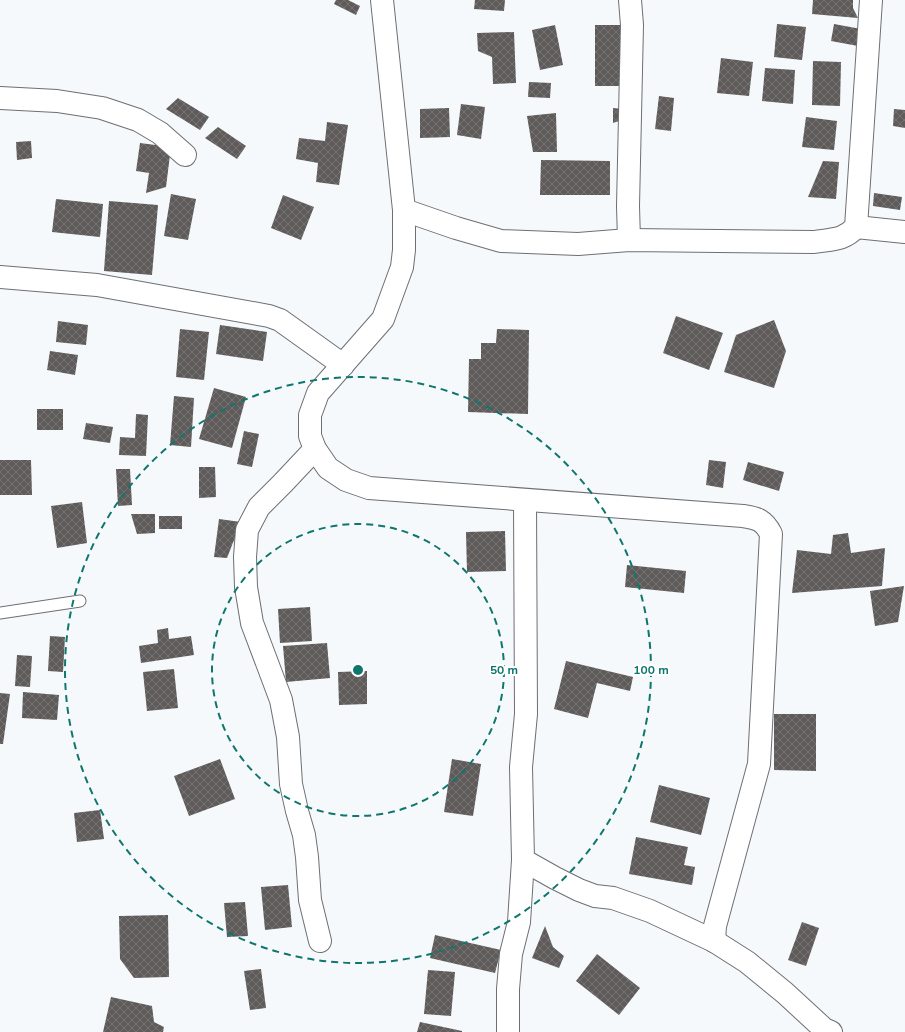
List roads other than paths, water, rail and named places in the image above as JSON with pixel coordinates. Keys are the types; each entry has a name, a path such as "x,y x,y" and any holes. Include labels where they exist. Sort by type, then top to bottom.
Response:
{"street":[{"path":"382,0 404,210 404,250 402,267 383,319 318,393 310,415 310,436 314,449 328,468 346,480 369,488 743,516 763,522 771,534 759,764 709,934"},
{"path":"629,240 628,206 632,25 630,0"},
{"path":"404,210 456,228 501,241 578,244 629,240 814,242 840,238 848,235 856,227 871,0"},
{"path":"0,98 57,102 102,108 138,120 160,133 185,155"},
{"path":"856,227 905,232"},
{"path":"0,277 97,286 269,316 280,320 343,364"},
{"path":"314,449 259,507 247,530 245,557 246,587 252,623 281,700 288,737 291,784 304,835 310,900 320,941"},
{"path":"508,1032 509,975 511,954 519,922 523,860 521,767 526,714 525,500"},
{"path":"523,860 579,890 595,896 613,898 709,934 785,993 824,1029 831,1032"}],"lane":[{"path":"0,613 80,601"}]}
